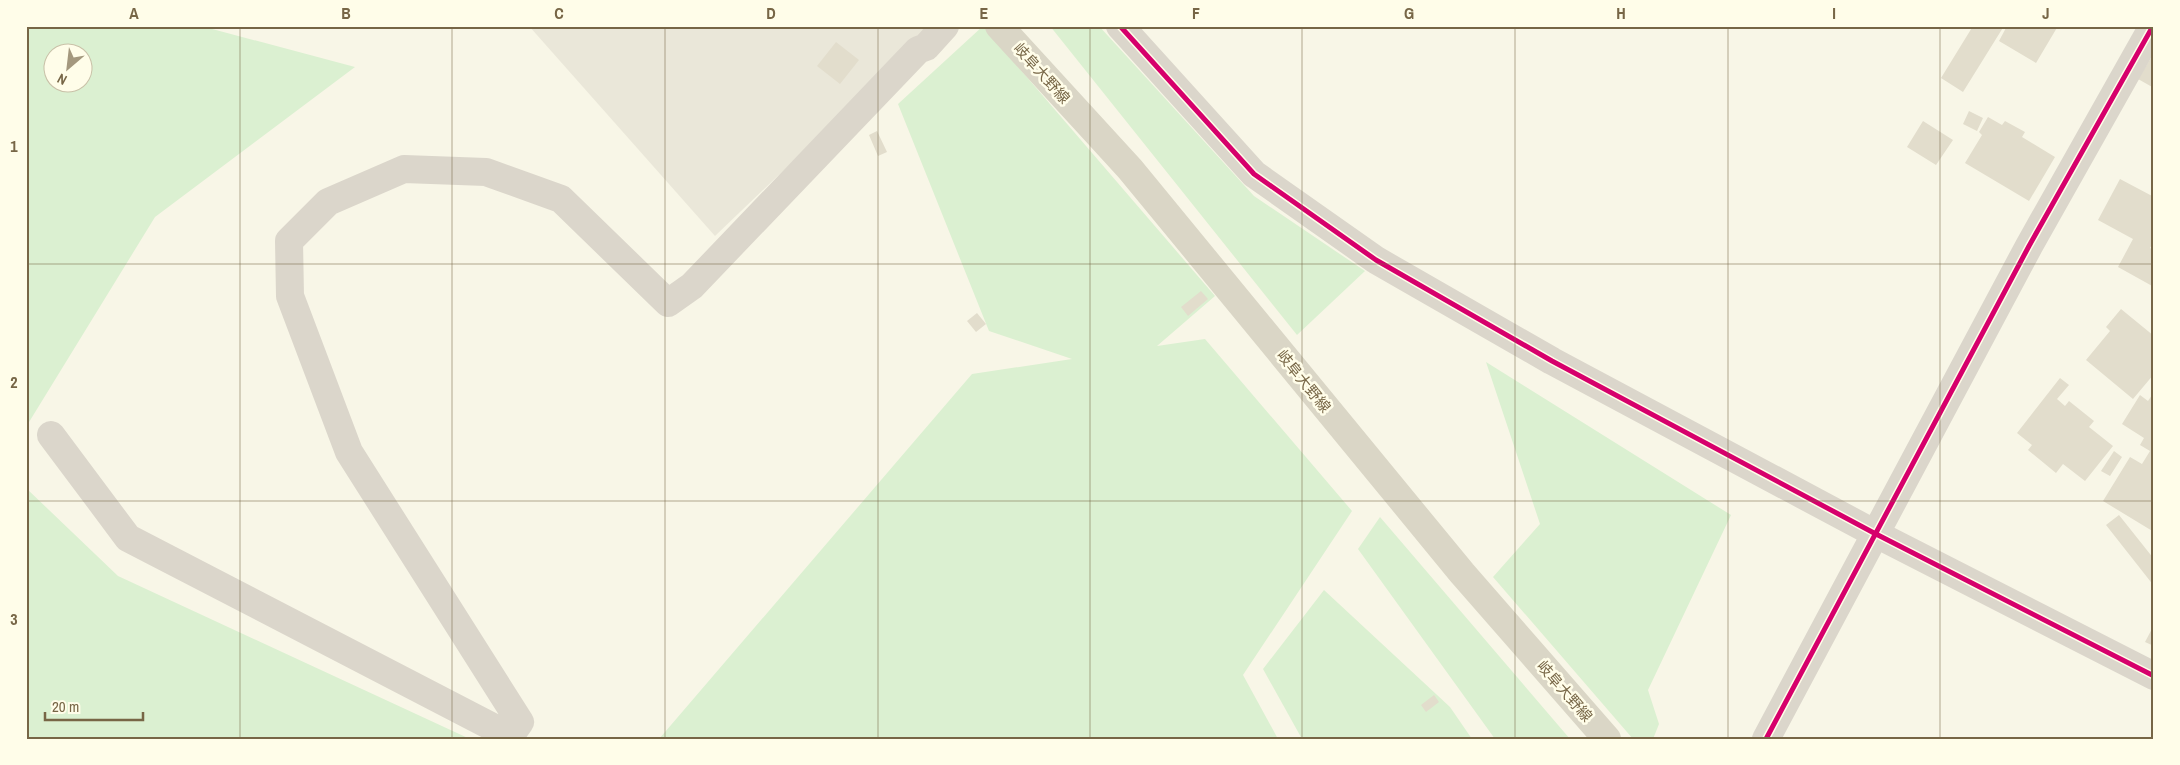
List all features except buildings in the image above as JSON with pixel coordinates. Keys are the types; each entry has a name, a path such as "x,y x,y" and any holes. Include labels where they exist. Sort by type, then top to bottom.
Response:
{"main road":[{"name":"岐阜大野線","path":"999,26 1130,169 1462,573 1607,739"}],"street":[{"path":"51,435 128,538 510,736 520,722 349,452 290,296 288,241 328,202 404,169 486,172 561,200 668,303 692,286 918,50 926,47 945,26"},
{"path":"1120,26 1254,174 1376,260 1552,362 1874,533 2154,676"},
{"path":"1766,739 1874,533 2029,246 2153,26"}],"shaded area":[{"path":"529,26 934,26 715,236"}],"green space":[{"path":"26,26 201,26 355,67 155,217 26,427"},
{"path":"983,26 1215,296 1157,346 1205,339 1352,511 1243,675 1278,739 659,739 972,374 1072,359 989,331 898,104"},
{"path":"1050,26 1099,26 1254,196 1365,271 1297,335"},
{"path":"1486,362 1731,515 1648,690 1659,724 1653,739 1633,739 1493,577 1540,524"},
{"path":"26,488 118,576 470,739 26,739"},
{"path":"1380,517 1570,739 1495,739 1358,549"},
{"path":"1324,590 1450,707 1472,739 1302,739 1263,669"}],"cycle path":[{"path":"1120,26 1254,174 1376,260 1552,361 1874,533 2154,676"},
{"path":"1766,739 2029,246 2153,26"}]}
